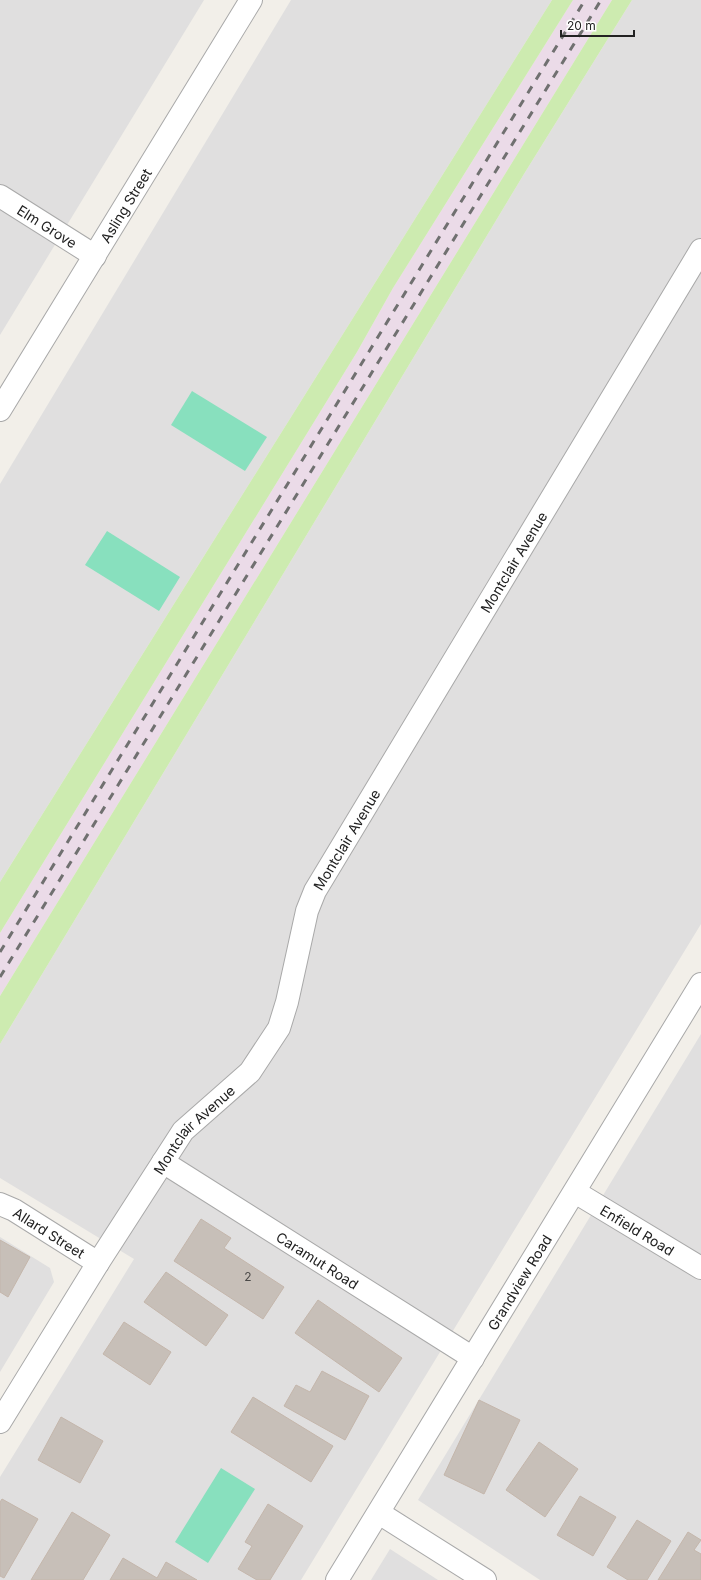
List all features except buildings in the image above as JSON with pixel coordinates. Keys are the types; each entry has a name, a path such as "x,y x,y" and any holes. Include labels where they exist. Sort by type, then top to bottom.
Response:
{"street":[{"name":"Asling Street","path":"0,410 251,0"},
{"name":"Elm Grove","path":"0,196 95,256"},
{"name":"Montclair Avenue","path":"0,1422 98,1263 162,1162 183,1132 222,1095 250,1072 279,1028 287,1002 307,911 315,892 701,250"},
{"name":"Grandview Road","path":"337,1580 701,984"},
{"name":"Caramut Road","path":"162,1162 472,1358"},
{"name":"Enfield Road","path":"574,1192 701,1268"},
{"name":"Allard Street","path":"0,1204 14,1210 98,1263"},
{"path":"379,1513 485,1580"}],"shaded area":[{"path":"0,0 204,0 0,335"},
{"path":"291,0 552,0 0,882 0,484"},
{"path":"573,0 612,0 0,996 0,933 357,352 393,288"},
{"path":"632,0 701,0 701,924 301,1580 0,1580 0,1477 134,1259 0,1178 0,1044 524,174"},
{"path":"701,1034 701,1580 540,1580 418,1500"},
{"path":"0,1237 50,1268 54,1282 0,1372"},
{"path":"390,1549 438,1580 371,1580"}],"green space":[{"path":"552,0 573,0 393,288 357,352 0,933 0,882"},
{"path":"612,0 632,0 524,174 0,1044 0,996"},
{"path":"192,391 267,437 245,471 171,425"},
{"path":"107,531 180,577 159,611 85,565"},
{"path":"221,1468 255,1489 208,1563 175,1542"}],"railway":[{"path":"0,952 585,0"},
{"path":"0,977 601,0"}]}
